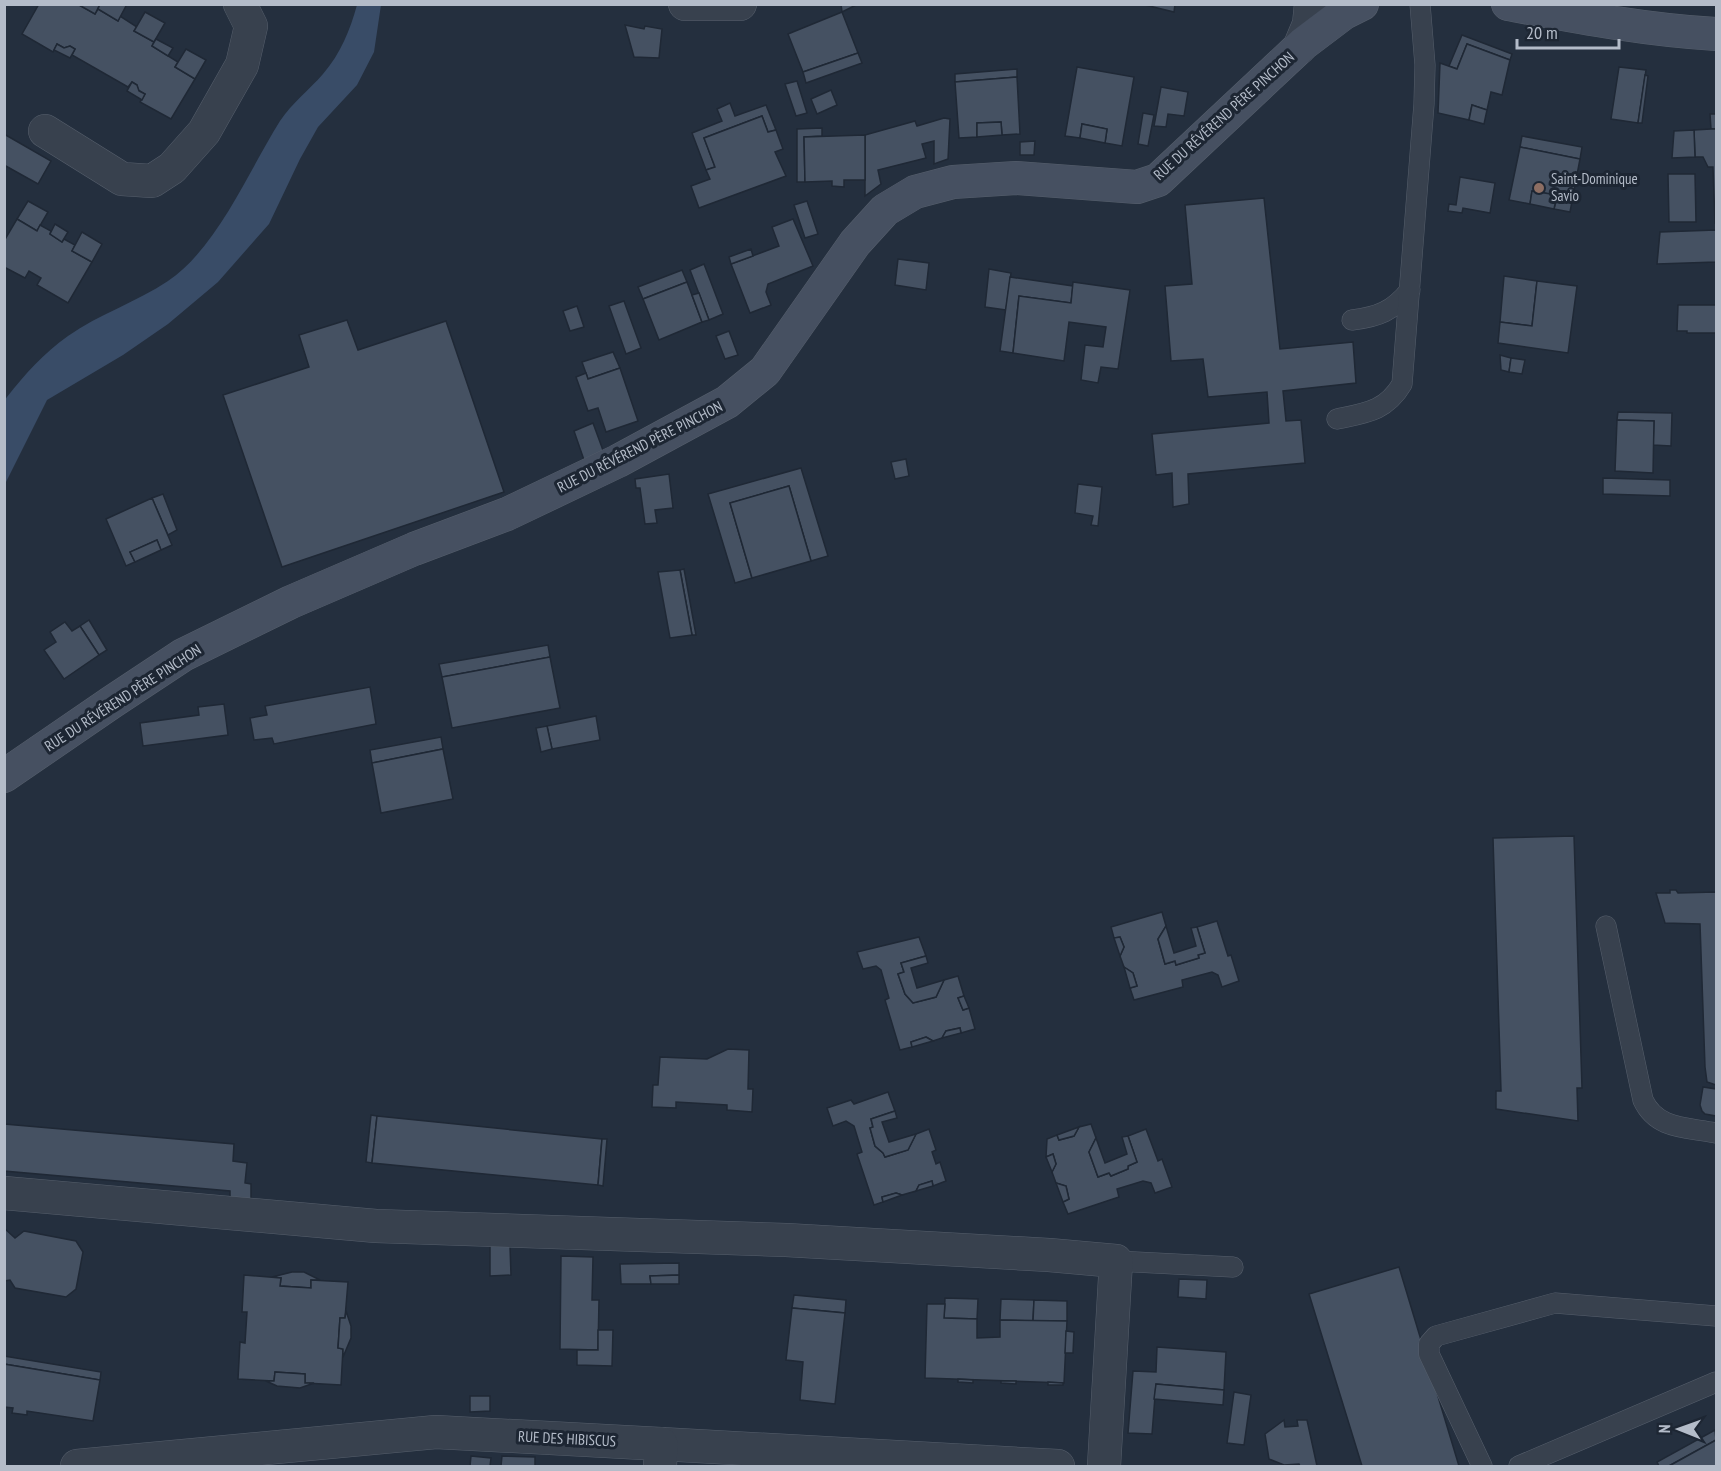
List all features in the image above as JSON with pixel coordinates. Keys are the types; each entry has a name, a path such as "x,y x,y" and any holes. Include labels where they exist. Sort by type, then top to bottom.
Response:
{"main road":[{"name":"RUE DU RÉVÉREND PÈRE PINCHON","path":"4,776 183,655 291,602 414,549 507,514 618,461 727,402 765,371 855,243 885,210 915,192 952,182 1017,178 1137,188 1158,180 1299,48 1344,13 1362,4"},
{"path":"1509,4 1586,20 1677,32 1716,34"}],"street":[{"path":"45,131 122,179 152,181 172,168 204,132 242,65 251,26 240,4"},
{"path":"685,4 740,4"},
{"path":"1299,48 1309,24 1311,4"},
{"path":"4,1193 376,1226 786,1240 1049,1255 1116,1262 1104,1467"},
{"name":"RUE DES HIBISCUS","path":"77,1467 436,1432 660,1455 1058,1467"}],"lane":[{"path":"1337,419 1381,408 1394,398 1402,384 1424,104 1425,65 1420,4"},
{"path":"1352,320 1370,318 1385,312 1399,303 1410,290"},
{"path":"1606,926 1643,1100 1648,1111 1658,1120 1670,1124 1716,1132"},
{"path":"1116,1262 1233,1267"},
{"path":"1482,1467 1428,1354 1429,1344 1436,1336 1556,1304 1716,1316"},
{"path":"1519,1467 1716,1382"}],"water":[{"path":"357,5 381,5 374,52 357,85 318,127 269,224 218,282 168,324 123,355 47,400 5,484 4,401 35,364 51,349 92,321 168,281 202,249 231,207 280,121 335,58 348,32"}],"building":[{"path":"39,4 78,4 95,14 98,9 118,21 120,16 137,27 134,31 154,42 152,46 178,62 175,67 195,79 171,119 140,102 145,94 138,90 137,85 132,82 128,87 72,55 75,49 70,46 64,48 57,44 53,52 22,34"},
{"path":"96,4 99,6 95,14 79,5"},
{"path":"100,4 127,4 118,21 98,9"},
{"path":"841,4 858,4 842,12"},
{"path":"1141,4 1175,4 1174,12"},
{"path":"145,12 165,23 154,42 134,31"},
{"path":"842,12 858,53 803,72 788,34"},
{"path":"625,25 644,29 645,26 662,29 659,58 634,57"},
{"path":"1462,35 1512,54 1510,60 1467,44 1457,69 1449,66"},
{"path":"156,39 173,48 168,56 152,46"},
{"path":"57,44 64,48 70,46 75,49 70,58 54,50"},
{"path":"1467,44 1510,60 1502,95 1491,92 1487,110 1472,105 1469,120 1438,113 1440,63 1457,69"},
{"path":"186,49 206,60 195,79 175,67"},
{"path":"858,53 862,63 806,83 803,72"},
{"path":"1077,67 1134,77 1122,146 1105,143 1107,129 1082,124 1080,138 1065,136"},
{"path":"1619,67 1646,70 1638,123 1611,119"},
{"path":"1017,69 1017,77 955,82 955,74"},
{"path":"1645,75 1648,76 1642,123 1638,123"},
{"path":"1017,77 1020,134 1002,135 1001,122 977,123 977,137 959,138 955,82"},
{"path":"797,81 807,113 796,116 785,84"},
{"path":"132,82 137,85 139,91 145,94 142,100 127,91"},
{"path":"1161,87 1188,92 1184,116 1168,114 1166,127 1154,126"},
{"path":"831,90 837,105 817,114 811,99"},
{"path":"730,103 735,116 766,105 776,130 768,132 762,116 704,138 715,167 706,170 692,133 722,121 717,109"},
{"path":"1472,105 1487,110 1484,124 1469,120"},
{"path":"1143,113 1154,115 1148,146 1138,144"},
{"path":"1710,114 1716,114 1716,129 1711,129"},
{"path":"762,116 768,132 776,130 783,149 775,152 786,176 699,208 691,186 710,179 706,170 715,167 704,138"},
{"path":"944,118 950,119 948,159 934,164 934,141 922,144 926,158 878,170 881,184 865,196 865,135 915,121 917,126"},
{"path":"1001,122 1002,135 977,137 977,123"},
{"path":"1082,124 1107,129 1105,143 1080,138"},
{"path":"822,128 822,136 804,137 805,182 797,182 797,129"},
{"path":"1716,129 1715,223 1713,167 1708,167 1703,157 1695,157 1694,130"},
{"path":"1694,130 1695,157 1672,158 1674,131"},
{"path":"4,134 51,161 38,184 4,165"},
{"path":"865,135 865,180 844,180 844,187 832,186 832,181 805,182 804,137"},
{"path":"1522,136 1582,147 1580,159 1520,147"},
{"path":"1035,141 1034,155 1020,155 1020,142"},
{"path":"1520,147 1580,159 1570,212 1554,209 1557,195 1532,191 1530,204 1509,200"},
{"path":"1668,174 1695,174 1696,222 1669,222"},
{"path":"1460,177 1495,183 1490,213 1463,208 1462,213 1448,211 1449,204 1456,205"},
{"path":"1532,191 1557,195 1554,209 1530,204"},
{"path":"1264,198 1280,349 1353,342 1356,383 1283,391 1286,421 1301,420 1305,463 1188,474 1189,504 1173,507 1172,473 1156,475 1152,434 1269,423 1267,392 1208,397 1203,359 1171,361 1165,286 1192,284 1185,205"},
{"path":"28,201 48,212 37,231 17,219"},
{"path":"807,201 818,234 805,238 794,205"},
{"path":"17,219 37,231 40,225 51,231 50,234 62,242 64,239 75,245 72,251 92,262 68,303 37,285 41,278 29,271 25,278 4,267 4,241"},
{"path":"793,219 813,266 768,284 766,292 771,305 750,313 731,264 779,246 772,227"},
{"path":"55,224 68,232 62,242 50,234"},
{"path":"1716,230 1716,262 1657,264 1660,232"},
{"path":"82,232 102,244 92,262 72,251"},
{"path":"751,249 753,256 731,264 729,257"},
{"path":"898,259 929,263 926,290 895,285"},
{"path":"704,264 723,314 709,320 690,270"},
{"path":"989,269 1011,273 1006,310 985,307"},
{"path":"682,270 687,282 643,299 638,287"},
{"path":"1504,276 1537,281 1532,326 1500,322"},
{"path":"1010,277 1073,286 1071,303 1019,296 1013,353 1000,351"},
{"path":"1537,281 1577,286 1568,353 1498,343 1500,322 1532,326"},
{"path":"687,282 702,322 659,340 643,299"},
{"path":"1073,282 1130,290 1118,369 1101,367 1098,383 1081,380 1085,345 1103,347 1106,327 1069,322 1064,361 1013,353 1019,296 1071,303"},
{"path":"699,293 709,320 702,322 692,295"},
{"path":"624,301 641,348 626,354 609,306"},
{"path":"1678,305 1716,305 1716,333 1677,331"},
{"path":"577,306 584,327 570,331 563,311"},
{"path":"347,320 358,350 446,321 504,492 282,567 223,395 309,367 299,335"},
{"path":"729,331 738,355 725,359 716,336"},
{"path":"613,352 620,368 588,379 582,362"},
{"path":"1500,355 1511,358 1509,372 1501,370"},
{"path":"1511,358 1525,360 1522,374 1509,372"},
{"path":"620,368 638,421 606,432 598,408 588,411 576,377 586,373 588,379"},
{"path":"1618,412 1672,413 1671,446 1653,445 1654,421 1617,420"},
{"path":"1617,420 1654,421 1653,473 1615,471"},
{"path":"593,423 604,453 584,460 574,431"},
{"path":"906,459 909,476 895,479 891,462"},
{"path":"801,468 828,556 811,561 789,486 730,503 752,578 735,583 708,494"},
{"path":"669,474 673,508 655,510 657,523 645,524 640,488 636,488 635,479"},
{"path":"1603,478 1670,480 1670,496 1603,494"},
{"path":"1078,484 1102,487 1098,526 1091,525 1093,516 1075,513"},
{"path":"789,486 811,561 752,578 730,503"},
{"path":"163,494 177,530 168,535 152,498"},
{"path":"152,498 172,545 161,550 157,540 130,552 135,562 126,566 106,519"},
{"path":"157,540 161,550 135,562 130,552"},
{"path":"684,569 696,635 692,635 680,570"},
{"path":"680,570 692,635 670,638 658,572"},
{"path":"89,620 107,650 99,655 80,626"},
{"path":"65,622 72,631 80,626 99,655 64,679 44,650 56,642 50,632"},
{"path":"548,645 550,657 442,677 439,664"},
{"path":"550,657 560,708 452,728 442,677"},
{"path":"370,687 376,724 274,744 272,738 254,740 250,718 267,715 265,706"},
{"path":"224,704 228,735 143,746 140,723 199,715 198,707"},
{"path":"596,716 600,740 552,749 547,726"},
{"path":"547,726 552,749 541,752 536,728"},
{"path":"441,737 443,749 372,763 370,750"},
{"path":"443,749 453,799 381,813 372,763"},
{"path":"1574,836 1582,1088 1577,1088 1578,1121 1496,1109 1496,1091 1501,1091 1493,838"},
{"path":"1670,890 1676,890 1678,893 1716,892 1716,1085 1707,1082 1705,1067 1700,924 1665,923 1656,893 1670,893"},
{"path":"1162,912 1166,926 1158,939 1165,964 1175,961 1176,965 1199,958 1198,955 1205,953 1197,927 1217,921 1239,981 1222,987 1218,975 1212,972 1182,980 1183,987 1134,1000 1130,988 1137,986 1133,973 1124,967 1120,956 1124,947 1120,937 1114,938 1111,927"},
{"path":"1166,926 1174,953 1196,946 1191,928 1197,927 1205,953 1198,955 1199,958 1176,965 1175,961 1165,964 1158,939"},
{"path":"919,937 926,956 901,963 904,972 898,974 905,994 913,1003 936,997 944,980 958,976 964,996 958,998 963,1010 969,1008 975,1029 961,1033 960,1028 946,1031 942,1038 933,1041 926,1037 911,1042 912,1047 900,1050 885,1000 889,998 881,970 876,966 863,969 857,952"},
{"path":"1120,937 1124,947 1120,956 1114,938"},
{"path":"926,956 928,963 911,968 917,988 944,980 936,997 913,1003 905,994 898,974 904,972 901,963"},
{"path":"1124,967 1133,973 1137,986 1130,988"},
{"path":"964,996 969,1008 963,1010 958,998"},
{"path":"960,1028 961,1033 942,1038 946,1031"},
{"path":"926,1037 933,1041 912,1047 911,1042"},
{"path":"728,1049 749,1050 748,1089 753,1089 752,1112 727,1110 727,1105 676,1102 676,1108 652,1107 653,1085 658,1085 660,1057 707,1059"},
{"path":"1703,1087 1716,1089 1716,1116 1705,1114 1702,1111 1700,1105"},
{"path":"888,1092 895,1111 871,1119 873,1127 870,1128 875,1146 885,1157 908,1150 916,1134 929,1129 936,1150 932,1152 936,1164 940,1162 946,1181 933,1186 932,1181 919,1185 916,1191 882,1197 883,1202 874,1205 857,1154 862,1152 854,1126 846,1121 833,1126 827,1108 851,1100 854,1104"},
{"path":"895,1111 897,1118 882,1122 889,1142 916,1134 908,1150 885,1157 875,1146 870,1128 873,1127 871,1119"},
{"path":"371,1115 377,1116 372,1163 366,1162"},
{"path":"377,1116 602,1139 598,1185 372,1163"},
{"path":"4,1124 234,1144 233,1161 247,1163 245,1183 251,1184 251,1200 230,1198 230,1191 4,1171"},
{"path":"1091,1124 1096,1138 1089,1152 1098,1177 1109,1173 1111,1176 1128,1169 1128,1166 1137,1162 1128,1136 1146,1129 1158,1161 1162,1159 1172,1187 1155,1193 1151,1183 1143,1181 1117,1189 1119,1197 1068,1214 1063,1202 1069,1199 1066,1186 1056,1183 1052,1172 1056,1164 1053,1154 1046,1157 1047,1139 1057,1135 1059,1140 1074,1136 1079,1127"},
{"path":"1079,1127 1074,1136 1059,1140 1057,1135"},
{"path":"1128,1136 1137,1162 1128,1166 1128,1169 1111,1176 1109,1173 1098,1177 1089,1152 1096,1138 1105,1163 1127,1154 1122,1137"},
{"path":"602,1139 607,1139 603,1186 598,1185"},
{"path":"1053,1154 1056,1164 1052,1172 1046,1157"},
{"path":"932,1181 933,1186 916,1191 919,1185"},
{"path":"1056,1183 1066,1186 1069,1199 1063,1202"},
{"path":"896,1193 902,1195 883,1202 882,1197"},
{"path":"4,1228 15,1238 24,1231 76,1241 83,1252 76,1289 66,1297 15,1288 10,1280 4,1281"},
{"path":"490,1245 510,1246 511,1275 490,1276"},
{"path":"561,1256 593,1257 592,1300 599,1300 598,1350 560,1349"},
{"path":"679,1263 679,1275 650,1276 651,1284 621,1284 620,1264"},
{"path":"1399,1267 1459,1466 1362,1466 1309,1294"},
{"path":"292,1272 304,1272 320,1280 311,1280 311,1288 280,1286 281,1278 272,1277"},
{"path":"244,1275 281,1278 280,1286 311,1288 311,1280 348,1282 345,1318 340,1318 338,1348 343,1349 341,1385 305,1383 305,1374 275,1372 274,1381 238,1379 240,1342 245,1343 247,1312 242,1312"},
{"path":"679,1275 679,1284 651,1284 650,1276"},
{"path":"1179,1279 1207,1280 1206,1299 1178,1297"},
{"path":"794,1295 846,1300 845,1313 792,1308"},
{"path":"945,1298 978,1299 977,1319 944,1318"},
{"path":"1001,1299 1034,1300 1033,1321 1000,1320"},
{"path":"1034,1300 1067,1301 1067,1321 1033,1321"},
{"path":"927,1304 945,1304 944,1318 977,1319 977,1338 1000,1337 1000,1320 1067,1321 1064,1383 925,1378"},
{"path":"792,1308 845,1313 835,1404 800,1400 803,1362 786,1360"},
{"path":"346,1311 351,1326 351,1338 343,1357 343,1349 338,1348 340,1318 345,1318"},
{"path":"598,1330 613,1330 612,1366 577,1365 577,1350 598,1350"},
{"path":"1066,1331 1074,1332 1073,1353 1065,1353"},
{"path":"1157,1347 1226,1352 1224,1390 1156,1384 1152,1434 1128,1433 1133,1371 1156,1372"},
{"path":"4,1356 101,1372 100,1380 4,1364"},
{"path":"4,1364 100,1380 93,1421 27,1411 27,1415 12,1413 13,1408 4,1407"},
{"path":"275,1372 305,1374 305,1383 314,1383 300,1388 277,1386 266,1381 274,1381"},
{"path":"958,1379 973,1380 973,1383 958,1382"},
{"path":"1001,1381 1016,1381 1016,1384 1001,1383"},
{"path":"1048,1382 1063,1383 1063,1385 1048,1385"},
{"path":"1156,1384 1224,1390 1223,1405 1154,1399"},
{"path":"1234,1392 1251,1395 1244,1445 1227,1443"},
{"path":"470,1396 490,1396 490,1411 470,1412"},
{"path":"1284,1420 1285,1427 1298,1426 1297,1420 1307,1420 1317,1466 1284,1465 1269,1459 1265,1434"},
{"path":"1715,1430 1716,1440 1669,1466 1659,1466 1657,1462"},
{"path":"1716,1440 1716,1466 1669,1466"},
{"path":"471,1456 491,1458 490,1466 470,1466"},
{"path":"502,1456 535,1457 535,1466 501,1466"}],"place":[{"name":"Saint-Dominique Savio","path":"1539,188"}]}
